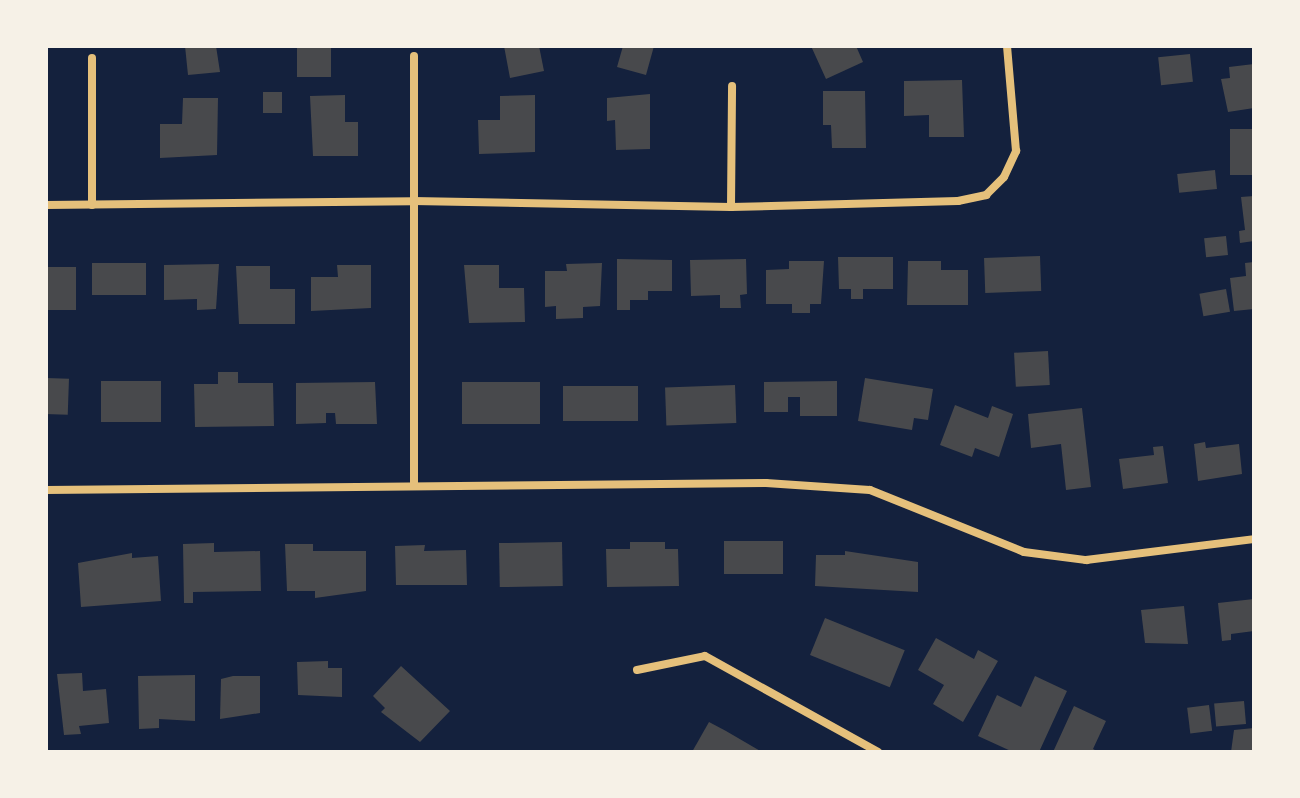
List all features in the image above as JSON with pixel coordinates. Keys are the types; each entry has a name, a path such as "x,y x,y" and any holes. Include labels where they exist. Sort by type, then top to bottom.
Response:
{"street":[{"path":"46,205 413,201 731,207 958,201 986,195 1004,177 1016,151 1007,46"},
{"path":"414,56 414,486"},
{"path":"92,58 92,205"},
{"path":"731,207 732,86"},
{"path":"46,490 766,483 870,490 1024,552 1086,560 1254,539"},
{"path":"637,670 705,656 878,752"}],"building":[{"path":"185,46 216,46 220,72 188,75"},
{"path":"297,46 331,46 331,77 297,77"},
{"path":"504,46 539,46 544,71 510,78"},
{"path":"623,46 654,46 646,75 617,67"},
{"path":"811,46 856,46 863,62 826,79"},
{"path":"1190,54 1193,82 1161,85 1158,57"},
{"path":"1254,64 1254,108 1228,112 1221,79 1230,78 1229,67"},
{"path":"962,80 964,137 929,137 929,115 904,116 904,81"},
{"path":"823,91 865,91 866,148 832,148 831,125 823,125"},
{"path":"263,92 282,92 282,113 263,113"},
{"path":"650,94 650,149 616,150 615,120 607,121 607,98"},
{"path":"345,95 345,122 358,122 358,156 313,156 310,96"},
{"path":"535,95 535,152 479,154 478,120 500,120 500,96"},
{"path":"183,98 218,98 217,155 160,158 160,124 182,124"},
{"path":"1230,129 1254,129 1254,175 1230,175"},
{"path":"1215,170 1217,189 1179,193 1177,174"},
{"path":"1254,196 1254,241 1240,243 1239,231 1245,230 1241,197"},
{"path":"1226,236 1228,255 1206,257 1204,238"},
{"path":"1040,256 1041,291 985,293 984,258"},
{"path":"838,257 893,257 893,289 863,289 863,299 851,299 851,289 839,289"},
{"path":"617,259 672,260 672,291 648,291 648,300 630,300 630,310 617,310"},
{"path":"746,259 747,294 740,295 741,308 720,308 720,295 691,296 690,260"},
{"path":"789,261 824,261 821,304 810,304 810,313 792,313 792,304 766,304 766,270 789,269"},
{"path":"908,261 941,261 941,270 968,270 968,305 907,305"},
{"path":"1254,262 1254,309 1234,311 1230,278 1246,276 1245,263"},
{"path":"92,263 146,263 146,295 92,295"},
{"path":"602,263 600,306 583,307 583,318 556,319 556,306 545,307 545,271 567,271 566,264"},
{"path":"219,264 216,309 197,310 197,299 164,300 164,265"},
{"path":"337,265 371,265 371,308 311,311 311,277 338,277"},
{"path":"464,265 499,265 499,288 524,288 525,322 469,323"},
{"path":"236,266 270,266 270,289 295,289 295,324 239,324"},
{"path":"46,267 76,267 76,310 46,310"},
{"path":"1226,289 1230,312 1203,316 1199,294"},
{"path":"1048,351 1050,385 1016,387 1014,353"},
{"path":"218,372 238,372 238,383 273,383 274,426 195,427 194,384 218,384"},
{"path":"46,378 69,379 68,415 46,414"},
{"path":"865,378 933,389 928,420 914,418 912,430 858,421"},
{"path":"101,381 161,381 161,422 101,422"},
{"path":"837,381 837,416 800,416 800,397 788,397 788,412 764,412 764,382"},
{"path":"375,382 377,424 336,424 335,413 326,413 326,423 296,424 296,383"},
{"path":"462,382 540,382 540,424 462,424"},
{"path":"735,385 736,423 666,425 665,387"},
{"path":"563,386 638,386 638,421 563,421"},
{"path":"955,405 988,418 992,406 1013,414 999,457 975,448 972,457 940,445"},
{"path":"1082,408 1091,487 1066,490 1061,444 1031,448 1028,414"},
{"path":"1205,442 1206,448 1239,444 1242,474 1198,481 1194,444"},
{"path":"1163,446 1168,483 1123,489 1119,459 1154,455 1153,447"},
{"path":"724,541 783,541 783,574 724,574"},
{"path":"562,542 563,586 500,587 499,543"},
{"path":"630,542 665,542 665,549 678,549 679,586 607,587 606,549 630,549"},
{"path":"214,543 214,552 260,551 261,591 193,592 193,603 184,603 183,544"},
{"path":"285,544 313,544 313,551 366,551 366,591 315,598 315,591 287,591"},
{"path":"425,545 424,551 466,550 467,585 396,585 395,546"},
{"path":"845,551 918,562 918,592 815,586 816,555 845,555"},
{"path":"132,553 132,558 158,556 161,601 81,607 78,563"},
{"path":"1254,599 1254,631 1231,634 1231,640 1222,641 1218,603"},
{"path":"1184,606 1188,644 1145,643 1141,610"},
{"path":"825,618 905,650 890,687 810,655"},
{"path":"936,638 974,659 978,650 998,661 963,722 933,704 944,685 918,670"},
{"path":"328,661 328,668 342,668 342,697 298,695 297,662"},
{"path":"401,666 450,711 420,742 381,712 385,708 373,696"},
{"path":"82,673 83,691 106,689 109,723 79,726 81,734 64,735 57,674"},
{"path":"195,675 195,721 159,719 159,728 139,729 138,676"},
{"path":"260,676 260,713 220,719 221,679"},
{"path":"1035,676 1067,691 1039,752 1013,752 978,736 997,695 1021,707"},
{"path":"1244,701 1246,724 1216,727 1214,704"},
{"path":"1209,705 1212,731 1190,733 1187,708"},
{"path":"1074,706 1106,721 1093,749 1099,752 1053,752"},
{"path":"709,722 726,731 762,752 692,752"},
{"path":"1254,728 1254,752 1231,752 1234,730"}]}
